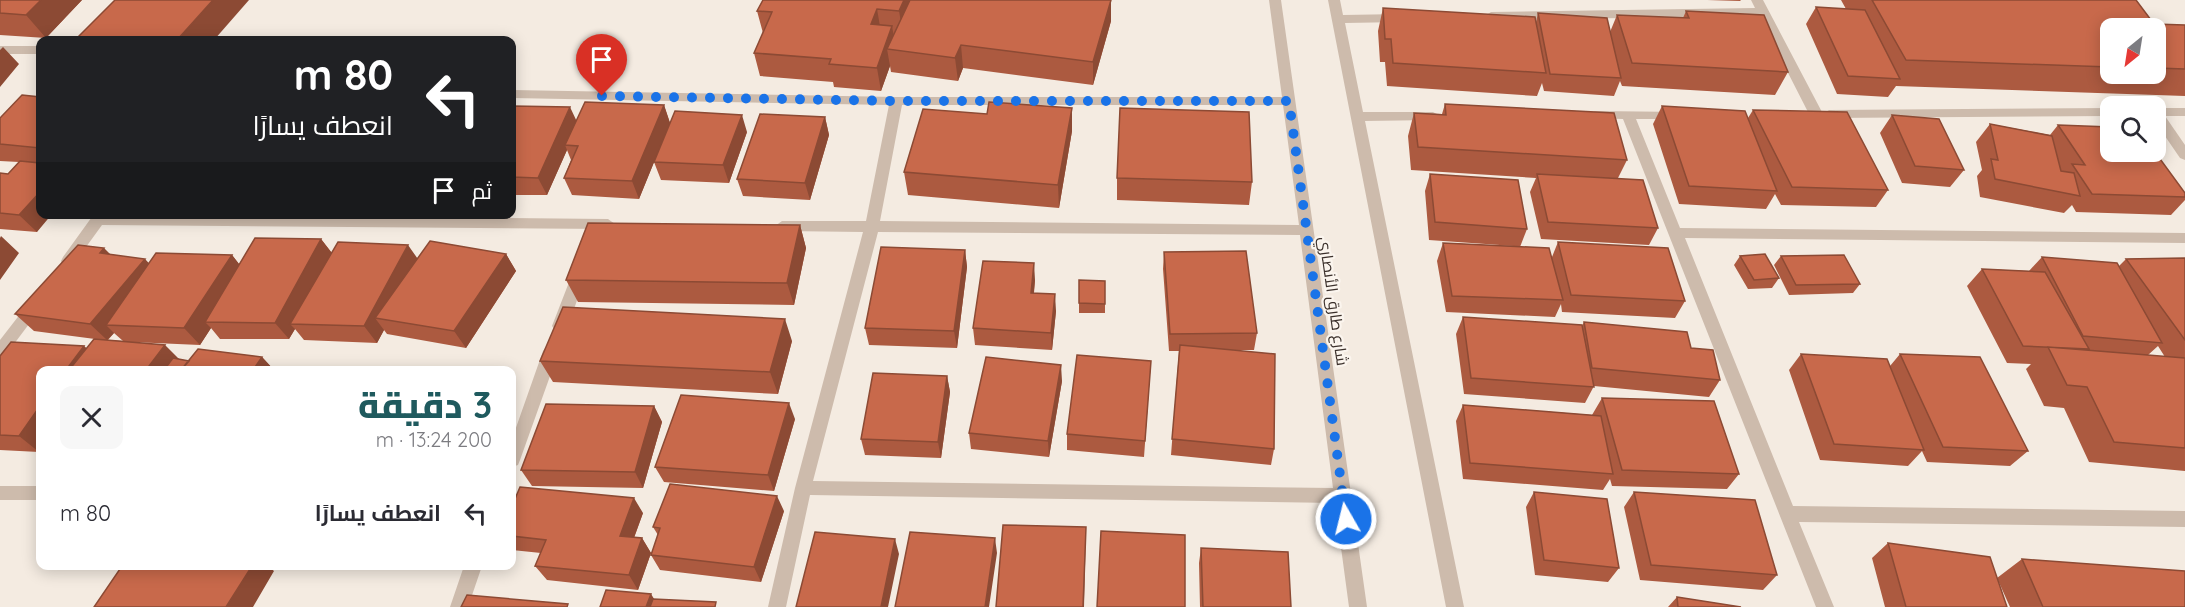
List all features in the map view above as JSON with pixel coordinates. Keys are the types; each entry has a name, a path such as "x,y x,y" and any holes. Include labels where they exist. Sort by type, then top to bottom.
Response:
{"street":[{"name":"شارع طارق الأنصاري","path":"1275,0 1358,607"},
{"path":"1335,0 1455,607"},
{"path":"1623,0 1629,13"},
{"path":"1757,0 1810,114 2100,112"},
{"path":"1478,16 1764,12"},
{"path":"1338,19 1420,18"},
{"path":"0,50 36,50"},
{"path":"516,94 896,101 1289,101"},
{"path":"777,607 802,488 872,226 896,101"},
{"path":"2166,113 2185,112"},
{"path":"1581,115 1698,115"},
{"path":"1628,115 1825,607"},
{"path":"1358,117 1452,116"},
{"path":"2166,127 2185,155"},
{"path":"56,277 99,219"},
{"path":"176,219 595,230 621,225"},
{"path":"764,226 1307,230"},
{"path":"1675,233 2185,238"},
{"path":"516,449 585,258"},
{"path":"0,352 42,296"},
{"path":"802,488 1343,496"},
{"path":"0,493 36,493"},
{"path":"1788,514 2185,519"},
{"path":"459,607 473,570"}],"building":[{"path":"0,0 41,0 26,15 0,13"},
{"path":"115,0 213,0 181,36 79,36"},
{"path":"763,0 904,0 899,11 877,9 871,24 892,26 877,68 829,64 831,59 754,53 772,12 757,11"},
{"path":"910,0 1111,0 1093,62 961,45 955,58 887,49"},
{"path":"1872,0 2136,0 2150,18 2100,18 2100,67 1906,60"},
{"path":"1816,7 1865,10 1900,79 1848,76"},
{"path":"1383,8 1535,17 1546,73 1393,63 1391,39 1385,39"},
{"path":"1686,11 1764,15 1788,72 1632,63 1617,15 1689,18"},
{"path":"1538,13 1607,18 1621,78 1550,74"},
{"path":"2166,24 2185,25 2185,69 2166,68"},
{"path":"22,95 36,97 36,148 0,144 0,118"},
{"path":"585,102 664,105 632,181 564,178 578,146 565,145"},
{"path":"989,102 1072,108 1058,185 904,172 923,109 987,114"},
{"path":"1445,104 1614,113 1627,160 1418,147 1414,113 1446,115"},
{"path":"516,106 570,107 538,178 516,177"},
{"path":"1662,106 1745,111 1777,191 1689,186"},
{"path":"1120,108 1249,112 1252,182 1117,178"},
{"path":"1753,110 1847,112 1888,190 1792,187"},
{"path":"675,111 742,115 723,165 654,162"},
{"path":"760,114 825,117 805,183 737,179"},
{"path":"1892,115 1939,119 1964,170 1915,166"},
{"path":"1990,124 2052,136 2061,171 2074,173 2080,196 1995,179 1991,159 1998,160"},
{"path":"2058,125 2100,127 2100,162 2162,162 2185,193 2185,197 2092,194 2072,164 2085,165"},
{"path":"20,161 36,163 36,196 19,215 0,213 0,173 8,174"},
{"path":"1430,174 1518,180 1527,229 1435,222"},
{"path":"1537,174 1643,180 1658,228 1548,222"},
{"path":"588,223 800,225 787,283 566,280"},
{"path":"255,238 321,239 275,323 205,322"},
{"path":"430,241 506,254 454,331 375,318"},
{"path":"338,242 408,245 364,326 290,324"},
{"path":"1558,242 1668,248 1685,301 1571,295"},
{"path":"1443,243 1549,248 1563,300 1452,296"},
{"path":"78,245 104,248 100,253 145,259 90,324 15,314"},
{"path":"881,247 965,250 954,331 865,328"},
{"path":"1246,251 1257,333 1170,334 1164,252"},
{"path":"156,253 232,255 184,328 106,325"},
{"path":"1765,254 1779,278 1754,280 1740,256"},
{"path":"1844,255 1860,284 1796,285 1781,256"},
{"path":"2042,257 2117,263 2162,343 2083,336"},
{"path":"2185,258 2185,340 2126,259"},
{"path":"983,261 1034,263 1031,293 1055,294 1051,333 973,328"},
{"path":"1982,269 2045,272 2089,349 2023,346"},
{"path":"1079,280 1105,281 1105,304 1079,303"},
{"path":"563,307 785,319 770,372 540,361"},
{"path":"1463,317 1582,325 1594,387 1471,378"},
{"path":"1584,322 1687,332 1691,348 1713,350 1720,380 1592,368"},
{"path":"94,339 165,345 149,366 72,366"},
{"path":"11,342 84,346 69,366 36,366 36,412 19,436 0,435 0,356"},
{"path":"1180,345 1275,354 1274,449 1172,439"},
{"path":"2048,347 2185,358 2185,448 2114,442 2087,387 2067,385"},
{"path":"198,349 262,357 256,366 184,366"},
{"path":"1801,354 1887,359 1924,450 1834,444"},
{"path":"1900,354 1980,357 2028,451 1943,447"},
{"path":"1077,355 1151,361 1145,441 1067,434"},
{"path":"986,357 1061,365 1048,441 969,433"},
{"path":"173,358 189,361 185,366 167,366"},
{"path":"873,373 947,376 938,442 861,439"},
{"path":"681,395 789,403 768,475 655,467"},
{"path":"1602,398 1714,401 1739,474 1622,470"},
{"path":"546,404 654,406 635,472 521,470"},
{"path":"1463,405 1601,416 1613,474 1470,463"},
{"path":"670,484 777,496 754,567 651,555 660,528 653,527"},
{"path":"520,487 634,498 620,536 642,538 629,575 535,566 546,540 516,536 516,496"},
{"path":"1534,492 1607,499 1619,568 1544,560"},
{"path":"1634,492 1755,500 1777,575 1651,565"},
{"path":"1003,525 1086,527 1083,607 996,607"},
{"path":"1101,531 1185,535 1185,607 1097,607"},
{"path":"815,532 895,539 881,607 796,607"},
{"path":"910,532 995,538 985,607 895,607"},
{"path":"1888,543 1990,557 2007,607 1906,607"},
{"path":"1201,548 1288,552 1291,607 1203,607"},
{"path":"2022,559 2185,571 2185,607 2043,607"},
{"path":"119,570 249,570 226,607 94,607"},
{"path":"606,590 651,594 646,607 600,607"},
{"path":"467,595 568,604 567,607 461,607"},
{"path":"1677,597 1741,607 1678,607"},
{"path":"653,599 716,602 715,607 650,607"}],"route":[{"path":"602,96 896,101 1289,101 1346,519"}]}
